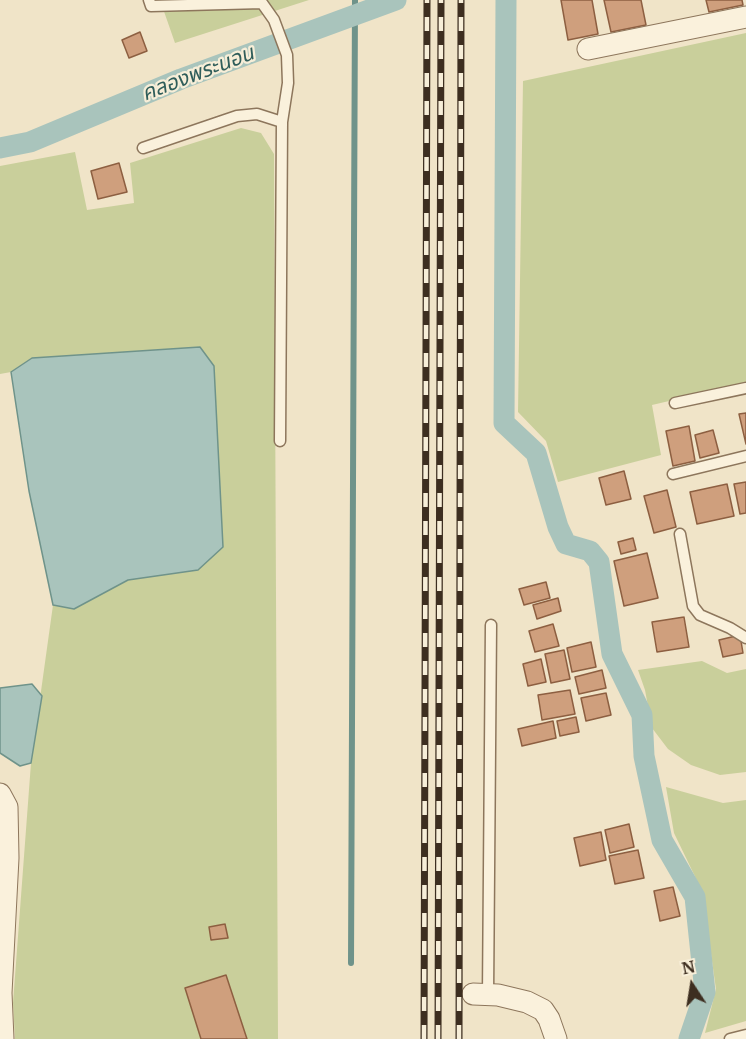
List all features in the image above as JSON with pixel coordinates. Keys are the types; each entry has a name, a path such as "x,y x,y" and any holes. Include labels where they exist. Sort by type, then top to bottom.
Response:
{"street":[{"path":"588,49 746,17"},
{"path":"0,794 7,807 8,858 1,993 3,1039"},
{"path":"480,994 514,998 543,1010 556,1039"}],"lane":[{"path":"149,0 151,6 262,3 274,20 287,55 288,83 282,122 280,441"},
{"path":"143,148 237,116 257,114 282,122"},
{"path":"675,403 746,387"},
{"path":"673,474 746,456"},
{"path":"680,534 693,606 700,615 746,638"},
{"path":"480,994 491,625"},
{"path":"730,1039 746,1035"}],"green space":[{"path":"160,0 309,0 175,43"},
{"path":"746,33 746,383 652,405 661,455 558,482 546,441 518,412 523,81"},
{"path":"241,128 261,133 274,154 278,1039 15,1039 13,1003 31,763 53,605 74,609 128,580 198,570 200,347 32,358 11,372 0,374 0,166 75,152 87,210 134,203 130,163"},
{"path":"702,661 727,673 746,669 746,772 720,775 691,765 668,749 652,728 645,690 638,670"},
{"path":"666,787 723,803 746,800 746,1021 705,1033 716,989 702,891 674,833"}],"water":[{"path":"200,347 214,366 223,547 198,570 128,580 74,609 53,605 29,491 11,372 32,358"},
{"path":"32,684 42,696 31,763 20,766 0,753 0,688"}],"building":[{"path":"561,0 592,0 598,34 568,40"},
{"path":"604,0 641,0 646,25 611,32"},
{"path":"706,0 742,0 743,5 709,12"},
{"path":"140,32 147,51 129,58 122,40"},
{"path":"119,163 127,192 98,199 91,171"},
{"path":"746,413 746,444 739,414"},
{"path":"689,426 695,461 673,466 666,431"},
{"path":"713,430 719,453 700,458 695,435"},
{"path":"624,471 631,499 606,505 599,478"},
{"path":"746,482 746,513 740,514 734,484"},
{"path":"727,484 734,516 697,524 690,492"},
{"path":"667,490 676,527 654,533 644,496"},
{"path":"633,538 636,550 621,554 618,542"},
{"path":"647,553 658,598 624,606 614,561"},
{"path":"546,582 550,598 524,605 519,589"},
{"path":"558,598 561,611 537,619 533,605"},
{"path":"684,617 689,647 657,652 652,622"},
{"path":"553,624 559,646 535,652 529,631"},
{"path":"740,635 743,653 723,657 719,640"},
{"path":"591,642 596,667 572,672 567,648"},
{"path":"564,650 570,679 551,683 545,654"},
{"path":"541,659 546,682 528,686 523,664"},
{"path":"602,670 606,688 579,694 575,677"},
{"path":"570,690 575,714 542,720 538,695"},
{"path":"606,693 611,715 586,721 581,698"},
{"path":"576,717 579,732 560,736 557,721"},
{"path":"553,721 556,738 522,746 518,729"},
{"path":"629,824 634,847 610,853 605,830"},
{"path":"601,832 606,860 580,866 574,838"},
{"path":"638,850 644,878 615,884 609,856"},
{"path":"673,887 680,916 660,921 654,891"},
{"path":"225,924 228,938 211,940 209,927"},
{"path":"226,975 247,1039 201,1039 185,988"}],"waterway":[{"path":"351,963 355,0"},
{"name":"คลองพระนอน","path":"0,148 30,142 181,79 396,0"},
{"path":"506,0 504,423 536,453 558,527 566,544 590,551 599,562 612,654 642,715 644,756 662,840 695,897 705,992 689,1039"}],"railway":[{"path":"424,1039 427,0"},
{"path":"438,1039 441,0"},
{"path":"459,1039 461,0"}]}
